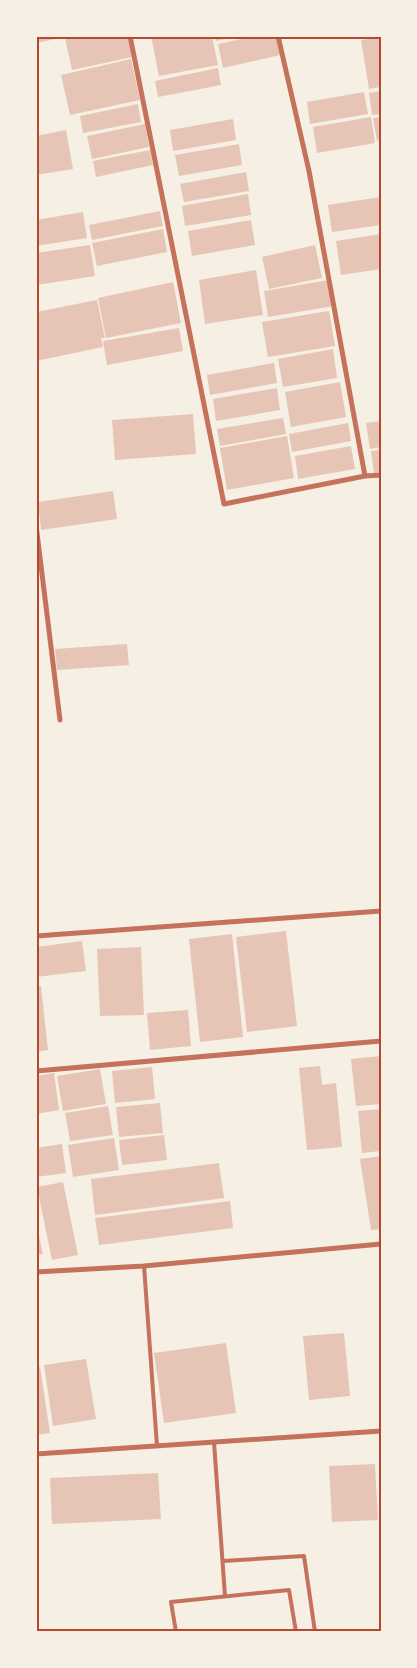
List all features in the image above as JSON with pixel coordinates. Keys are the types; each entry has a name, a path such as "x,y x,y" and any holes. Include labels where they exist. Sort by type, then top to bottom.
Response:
{"street":[{"path":"130,36 224,504 365,476 381,475"},
{"path":"278,36 310,171 365,476"},
{"path":"36,525 60,720"},
{"path":"36,936 381,911"},
{"path":"36,1071 381,1041"},
{"path":"36,1272 144,1266 381,1244"},
{"path":"36,1454 381,1431"}],"lane":[{"path":"144,1266 157,1446"},
{"path":"214,1442 225,1596"},
{"path":"223,1560 304,1556 315,1632"},
{"path":"176,1632 171,1602 290,1590 296,1632"}],"building":[{"path":"36,36 60,36 61,38 36,43"},
{"path":"74,36 128,36 132,57 72,70 65,38"},
{"path":"151,36 212,36 218,65 159,76"},
{"path":"214,36 235,36 235,37 216,41"},
{"path":"255,36 276,36 280,55 223,68 218,44"},
{"path":"381,37 381,87 369,89 361,40"},
{"path":"131,59 140,100 70,115 61,75"},
{"path":"218,68 221,85 158,97 155,81"},
{"path":"381,91 381,114 372,115 369,93"},
{"path":"364,92 368,114 310,124 307,102"},
{"path":"138,104 141,122 83,133 80,116"},
{"path":"371,117 375,143 317,153 313,127"},
{"path":"381,117 381,140 377,141 373,118"},
{"path":"233,119 236,140 173,151 170,130"},
{"path":"145,124 149,147 92,159 87,136"},
{"path":"66,130 73,169 36,175 36,136"},
{"path":"239,144 242,165 179,176 175,155"},
{"path":"150,150 153,165 96,177 93,161"},
{"path":"246,172 249,191 184,202 180,184"},
{"path":"248,194 251,215 185,226 182,206"},
{"path":"381,197 381,225 332,232 328,205"},
{"path":"160,211 163,226 92,240 89,225"},
{"path":"83,212 87,238 36,246 36,220"},
{"path":"251,220 255,245 192,256 188,231"},
{"path":"163,229 167,252 97,266 92,243"},
{"path":"381,234 381,269 341,275 336,241"},
{"path":"90,245 95,276 36,285 36,253"},
{"path":"315,245 322,278 269,289 262,257"},
{"path":"256,270 263,315 205,324 199,280"},
{"path":"329,280 334,306 268,317 264,291"},
{"path":"173,282 181,323 106,338 98,298"},
{"path":"97,300 105,338 101,338 103,347 36,361 36,312"},
{"path":"329,311 335,346 268,357 262,322"},
{"path":"179,328 183,351 107,365 103,341"},
{"path":"333,349 337,378 283,387 278,359"},
{"path":"274,363 277,383 210,395 207,375"},
{"path":"340,382 346,417 291,427 285,392"},
{"path":"277,388 280,410 216,421 213,399"},
{"path":"193,414 196,454 115,460 112,420"},
{"path":"283,418 286,434 220,446 217,429"},
{"path":"381,421 381,447 370,449 366,423"},
{"path":"348,423 351,441 292,452 289,434"},
{"path":"287,436 294,478 227,490 220,448"},
{"path":"351,446 355,469 298,479 295,456"},
{"path":"381,450 381,472 374,473 371,451"},
{"path":"113,491 117,519 41,530 38,502"},
{"path":"127,644 129,665 57,670 55,649"},
{"path":"286,931 297,1026 247,1032 236,937"},
{"path":"232,934 243,1037 200,1042 189,939"},
{"path":"82,941 86,971 36,977 36,947"},
{"path":"141,947 144,1015 100,1016 97,949"},
{"path":"41,986 48,1050 36,1052 36,987"},
{"path":"188,1010 191,1046 150,1050 147,1013"},
{"path":"381,1056 381,1104 356,1106 351,1059"},
{"path":"320,1066 322,1085 336,1083 342,1147 307,1150 299,1068"},
{"path":"152,1067 155,1099 115,1103 112,1071"},
{"path":"100,1069 106,1104 63,1111 57,1076"},
{"path":"54,1073 59,1110 36,1114 36,1076"},
{"path":"160,1103 163,1133 119,1137 116,1107"},
{"path":"108,1106 113,1135 70,1141 65,1113"},
{"path":"381,1109 381,1151 362,1153 358,1111"},
{"path":"164,1135 167,1160 122,1165 119,1140"},
{"path":"114,1138 119,1170 73,1177 68,1145"},
{"path":"62,1144 66,1173 36,1177 36,1148"},
{"path":"381,1156 381,1229 371,1230 360,1159"},
{"path":"219,1163 224,1198 95,1215 91,1179"},
{"path":"63,1182 78,1255 52,1260 37,1187"},
{"path":"230,1201 233,1228 99,1245 95,1218"},
{"path":"36,1223 43,1254 36,1255"},
{"path":"344,1333 350,1396 309,1400 303,1336"},
{"path":"226,1343 236,1413 164,1423 154,1353"},
{"path":"86,1359 96,1419 53,1426 44,1365"},
{"path":"40,1367 50,1433 36,1435 36,1368"},
{"path":"375,1464 378,1520 332,1522 329,1466"},
{"path":"158,1473 161,1519 52,1524 50,1478"}]}
